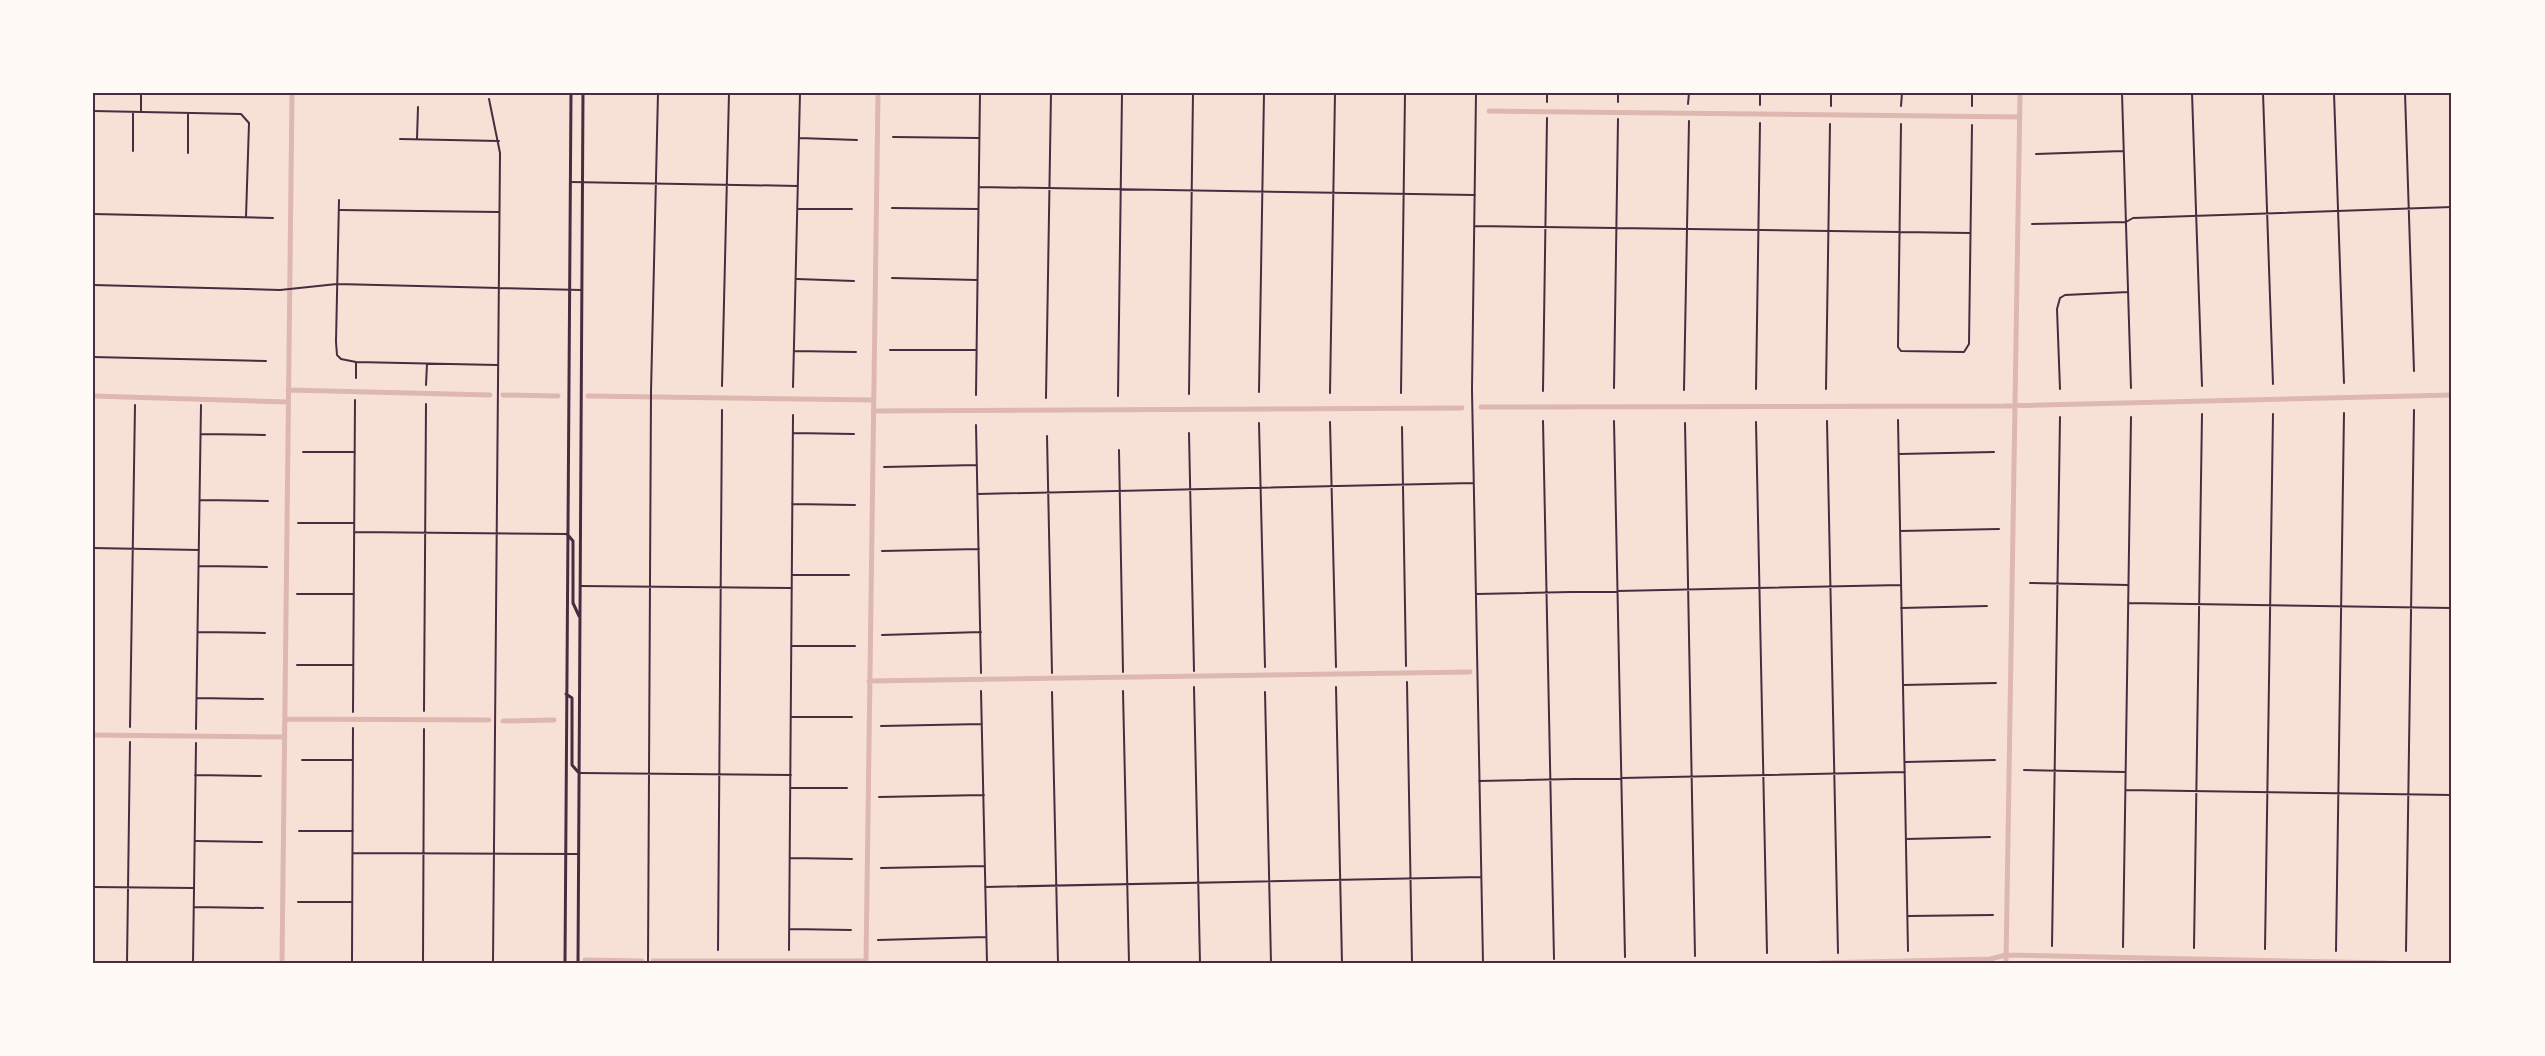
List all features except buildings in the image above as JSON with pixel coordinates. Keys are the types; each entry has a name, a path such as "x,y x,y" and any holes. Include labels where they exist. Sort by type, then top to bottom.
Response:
{"main road":[{"path":"565,963 571,93"},
{"path":"578,963 583,93"},
{"path":"567,534 573,542 573,603 580,618"},
{"path":"567,694 572,698 572,765 579,774"}],"street":[{"path":"141,93 141,112"},
{"path":"648,963 651,392 658,93"},
{"path":"722,386 729,93"},
{"path":"793,387 800,93"},
{"path":"976,395 980,93"},
{"path":"1046,398 1051,93"},
{"path":"1118,396 1122,93"},
{"path":"1189,394 1193,93"},
{"path":"1259,392 1264,93"},
{"path":"1330,393 1335,93"},
{"path":"1401,393 1405,93"},
{"path":"1476,93 1473,483 1483,963"},
{"path":"1547,93 1547,102"},
{"path":"1618,93 1618,102"},
{"path":"1688,104 1689,93"},
{"path":"1760,93 1760,105"},
{"path":"1831,93 1831,106"},
{"path":"1901,106 1902,93"},
{"path":"1972,93 1972,106"},
{"path":"2122,93 2131,388"},
{"path":"2192,93 2202,386"},
{"path":"2263,93 2273,384"},
{"path":"2334,93 2344,383"},
{"path":"2405,93 2414,371"},
{"path":"489,99 499,141 493,963"},
{"path":"417,139 418,107"},
{"path":"93,111 241,114 249,123 246,218"},
{"path":"133,112 133,152"},
{"path":"188,113 188,153"},
{"path":"1543,391 1547,118"},
{"path":"1614,388 1618,119"},
{"path":"1684,390 1689,121"},
{"path":"1756,388 1760,123"},
{"path":"1826,389 1830,124"},
{"path":"1901,124 1898,347 1901,351 1964,352 1969,344 1972,125"},
{"path":"892,137 979,138"},
{"path":"799,138 857,140"},
{"path":"400,139 499,141"},
{"path":"2036,154 2123,151"},
{"path":"570,182 798,186"},
{"path":"979,187 1475,195"},
{"path":"339,200 336,342 337,355 340,359 356,362 497,365"},
{"path":"2032,225 2126,222 2133,218 2196,215 2452,207"},
{"path":"892,208 978,209"},
{"path":"798,209 852,209"},
{"path":"339,210 499,212"},
{"path":"93,214 273,218"},
{"path":"1474,226 1970,232"},
{"path":"892,278 977,280"},
{"path":"796,279 854,281"},
{"path":"93,285 279,290 337,284 581,290"},
{"path":"2060,389 2059,299 2065,295 2128,292"},
{"path":"890,350 976,350"},
{"path":"794,351 856,352"},
{"path":"93,357 266,361"},
{"path":"356,362 356,378"},
{"path":"426,385 427,364"},
{"path":"353,712 355,400"},
{"path":"424,711 426,404"},
{"path":"130,727 135,405"},
{"path":"196,729 201,405"},
{"path":"718,950 722,410"},
{"path":"2406,951 2414,410"},
{"path":"2336,951 2344,413"},
{"path":"2194,948 2202,414"},
{"path":"2265,949 2273,414"},
{"path":"789,950 793,415"},
{"path":"2052,946 2060,417"},
{"path":"2123,947 2131,417"},
{"path":"1898,420 1908,951"},
{"path":"1543,421 1554,959"},
{"path":"1614,421 1625,957"},
{"path":"1827,421 1838,953"},
{"path":"1330,422 1336,667"},
{"path":"1756,422 1767,953"},
{"path":"1259,423 1264,667"},
{"path":"1685,423 1695,956"},
{"path":"976,425 981,673"},
{"path":"1402,427 1406,666"},
{"path":"793,433 854,434"},
{"path":"1189,433 1194,671"},
{"path":"201,434 265,435"},
{"path":"1047,436 1052,673"},
{"path":"1119,450 1123,672"},
{"path":"303,452 355,452"},
{"path":"1899,454 1994,452"},
{"path":"884,467 977,465"},
{"path":"978,494 1473,483"},
{"path":"200,500 268,501"},
{"path":"792,504 855,505"},
{"path":"298,523 354,523"},
{"path":"1900,531 1999,529"},
{"path":"354,532 567,534"},
{"path":"93,548 199,550"},
{"path":"882,551 979,549"},
{"path":"199,566 267,567"},
{"path":"792,575 849,575"},
{"path":"2031,583 2128,585"},
{"path":"1476,594 1901,585"},
{"path":"580,586 792,588"},
{"path":"297,594 354,594"},
{"path":"2128,603 2452,608"},
{"path":"1901,608 1987,606"},
{"path":"198,632 265,633"},
{"path":"882,635 981,632"},
{"path":"791,646 855,646"},
{"path":"297,665 353,665"},
{"path":"1407,682 1412,963"},
{"path":"1903,685 1996,683"},
{"path":"1194,687 1200,963"},
{"path":"1336,687 1342,963"},
{"path":"981,691 987,963"},
{"path":"1123,691 1129,963"},
{"path":"1052,692 1058,963"},
{"path":"1265,692 1270,963"},
{"path":"197,698 263,699"},
{"path":"791,717 852,717"},
{"path":"881,726 982,724"},
{"path":"352,963 353,728"},
{"path":"423,963 424,729"},
{"path":"127,963 130,742"},
{"path":"193,963 196,743"},
{"path":"302,760 353,760"},
{"path":"1905,762 1995,760"},
{"path":"2024,770 2126,772"},
{"path":"1479,781 1905,772"},
{"path":"579,774 790,775"},
{"path":"195,775 261,776"},
{"path":"790,788 847,788"},
{"path":"2126,790 2452,795"},
{"path":"879,797 984,795"},
{"path":"299,831 353,831"},
{"path":"1906,839 1990,837"},
{"path":"195,841 262,842"},
{"path":"353,853 578,854"},
{"path":"790,858 852,859"},
{"path":"881,868 985,866"},
{"path":"985,887 1481,877"},
{"path":"93,887 194,888"},
{"path":"298,902 352,902"},
{"path":"194,907 263,908"},
{"path":"1908,916 1993,915"},
{"path":"790,929 851,930"},
{"path":"878,940 986,937"}],"waterway":[{"path":"282,963 292,93"},
{"path":"866,963 878,93"},
{"path":"2006,963 2020,93"},
{"path":"1489,111 2020,117"},
{"path":"288,390 490,395"},
{"path":"503,395 558,396"},
{"path":"1481,407 2003,406 2452,395"},
{"path":"93,396 288,402"},
{"path":"588,396 873,400"},
{"path":"873,411 1462,408"},
{"path":"869,681 1470,672"},
{"path":"285,719 489,720"},
{"path":"503,721 554,720"},
{"path":"93,735 285,737"},
{"path":"1820,963 1990,959 2006,955 2387,963"},
{"path":"585,960 642,961"},
{"path":"653,961 866,961"}]}
